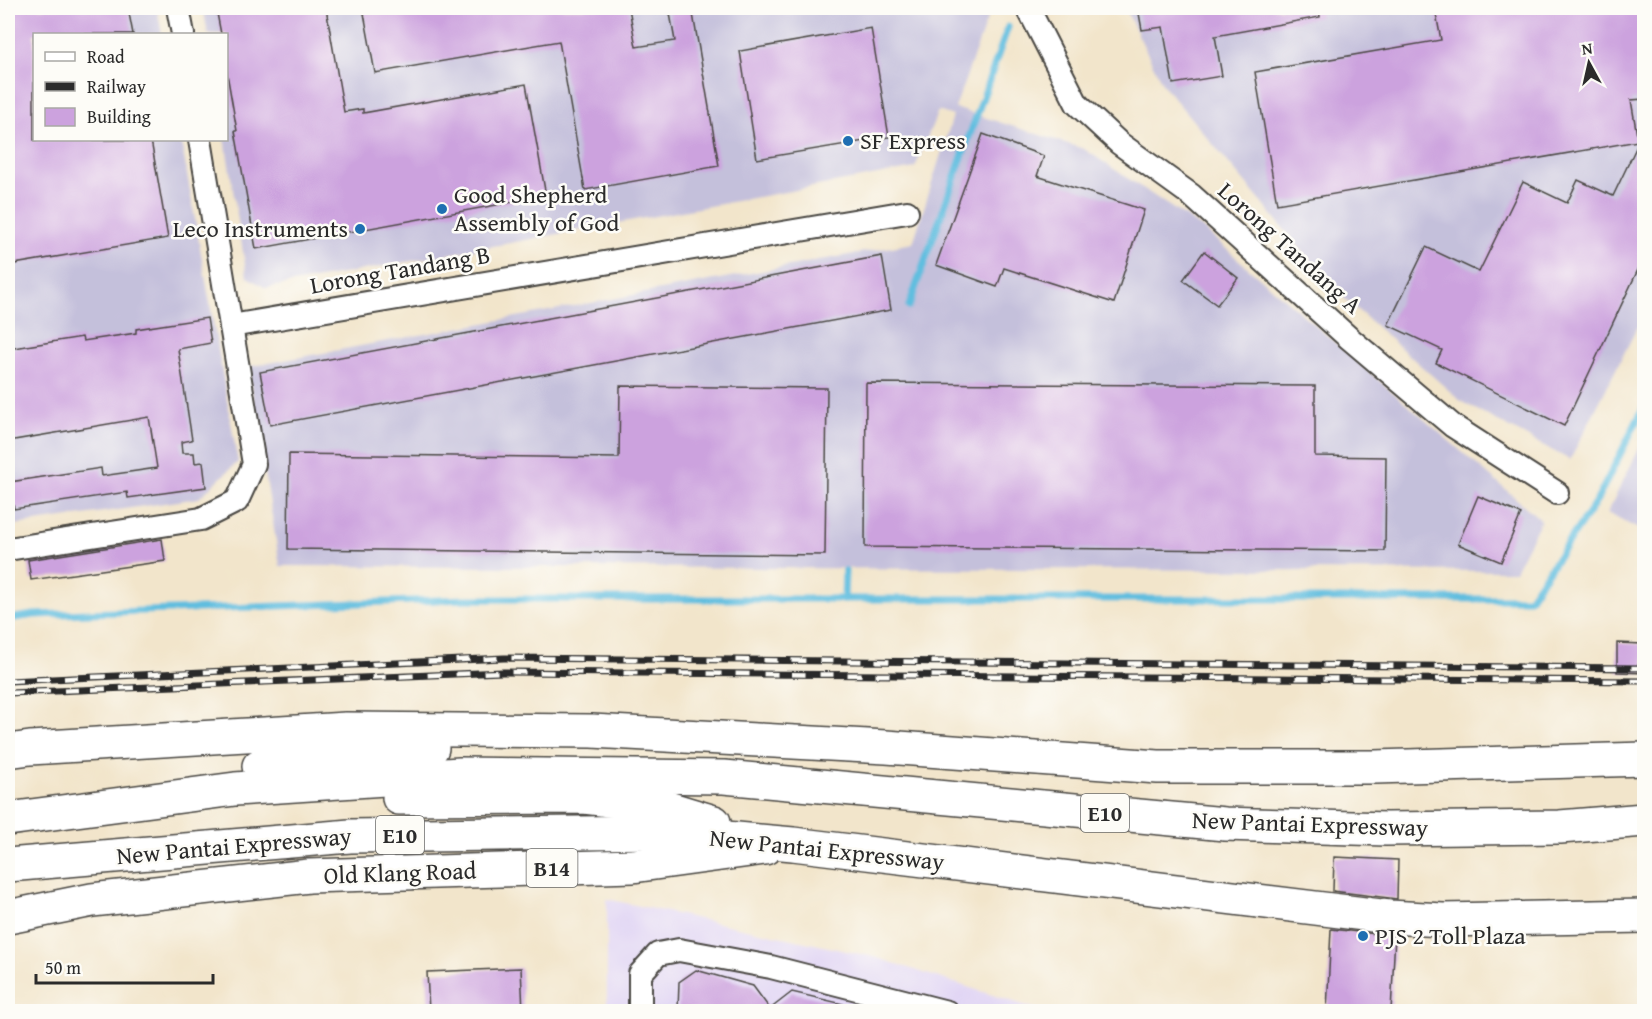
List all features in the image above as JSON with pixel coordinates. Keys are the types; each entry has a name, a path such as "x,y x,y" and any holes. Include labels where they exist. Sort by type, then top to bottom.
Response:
{"main road":[{"path":"8,751 346,729 592,731 885,747 1158,767 1396,767 1644,759"},
{"path":"8,797 198,772 592,731"},
{"name":"New Pantai Expressway","path":"8,819 236,789 460,774 724,777 1225,824 1386,829 1537,828 1644,820"},
{"path":"8,838 93,824 351,798 584,797 661,806 793,844"},
{"name":"New Pantai Expressway","path":"8,865 350,836 662,832 793,844 1389,917 1443,920 1644,916"},
{"name":"Old Klang Road","path":"8,917 92,900 309,876 633,866 793,844"}],"street":[{"path":"178,8 183,33"},
{"name":"Lorong Tandang A","path":"1028,8 1077,104 1119,143 1191,195 1349,338 1452,426 1557,493"},
{"path":"8,549 201,519 237,501 254,464 200,141"},
{"name":"Lorong Tandang B","path":"231,326 907,212"},
{"path":"640,1011 640,974 658,954 679,950 771,967 891,1004 947,1011"}],"shaded area":[{"path":"8,8 157,8 162,33 33,33 33,141 181,141 238,462 199,498 8,526"},
{"path":"203,8 991,8 955,108 1084,149 1202,228 1541,520 1515,571 280,566 248,367 913,243 953,116 938,111 915,168 266,288 247,277 225,141 228,141 228,33 208,33"},
{"path":"1125,8 1644,8 1644,314 1570,460 1462,402 1336,291 1163,85"},
{"path":"1644,439 1644,532 1607,513"},
{"path":"607,899 874,957 1042,1011 607,1011"}],"building":[{"path":"8,8 128,8 133,33 33,33 33,141 151,141 168,238 8,265"},
{"path":"216,8 326,8 344,112 363,109 363,113 526,84 546,196 256,249 228,79 228,33 221,33"},
{"path":"363,8 629,8 636,47 675,41 669,8 692,8 719,166 585,190 559,41 375,73"},
{"path":"1138,8 1319,8 1320,17 1215,36 1222,76 1173,84 1163,27 1142,30"},
{"path":"1435,8 1644,8 1644,99 1631,100 1638,141 1277,204 1255,72 1441,40"},
{"path":"871,28 889,137 757,159 740,51"},
{"path":"1644,131 1644,257 1564,426 1436,363 1442,350 1388,325 1426,247 1479,272 1523,182 1567,203 1578,180 1613,196"},
{"path":"983,134 1044,156 1037,176 1144,210 1114,303 1004,268 997,287 936,265"},
{"path":"1204,251 1238,278 1217,305 1183,280"},
{"path":"882,256 891,310 270,425 260,372"},
{"path":"207,318 211,343 178,349 192,440 181,442 182,453 194,453 195,463 203,462 206,487 128,498 127,492 14,509 10,482 101,468 102,476 157,468 149,417 8,441 8,349 82,337 83,341 136,333 136,329"},
{"path":"866,383 1315,386 1315,456 1386,457 1385,551 865,547"},
{"path":"620,386 827,388 825,555 288,549 289,454 619,458"},
{"path":"1478,496 1521,514 1501,562 1458,544"},
{"path":"162,539 165,561 31,580 28,560"},
{"path":"1617,643 1644,644 1644,673 1617,672"},
{"path":"1334,857 1398,860 1397,899 1333,891"},
{"path":"1331,929 1395,936 1391,1011 1327,1011"},
{"path":"521,968 523,1011 429,1011 427,972"},
{"path":"696,970 753,986 770,1009 792,992 843,1004 843,1011 678,1011 679,982"}],"waterway":[{"path":"909,306 1008,27"},
{"path":"8,619 34,615 467,599 1529,599 1596,502 1644,407"},
{"path":"844,599 845,571"}],"railway":[{"path":"8,681 504,658 1644,668"},
{"path":"8,693 503,672 1644,681"}],"place":[{"name":"SF Express","path":"848,141"},
{"name":"Good Shepherd Assembly of God","path":"442,209"},
{"name":"Leco Instruments","path":"360,229"},
{"name":"PJS 2 Toll Plaza","path":"1363,936"}]}
